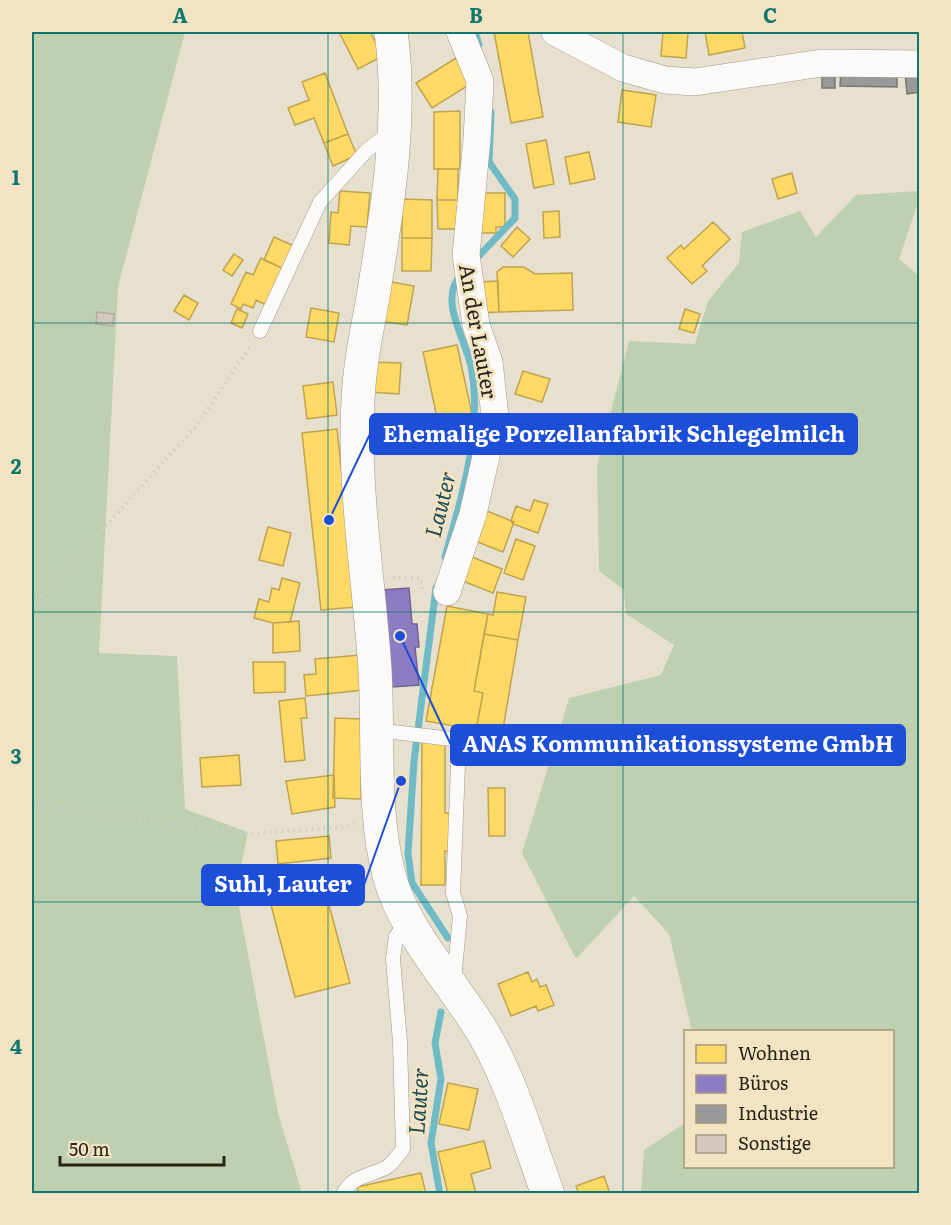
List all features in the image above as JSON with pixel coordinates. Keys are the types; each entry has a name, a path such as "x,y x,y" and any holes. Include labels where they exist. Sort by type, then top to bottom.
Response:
{"street":[{"path":"391,32 394,53 393,129 385,222 358,394 355,446 368,579 390,731 381,816 389,874 396,895 499,1063 548,1194"},
{"name":"An der Lauter","path":"436,591 473,514 495,416 489,362 476,326 466,255 480,81 460,32"},
{"path":"555,32 623,68 664,81 696,82 822,63 920,64"}],"lane":[{"path":"260,331 320,202 367,150 393,129"},
{"path":"390,731 459,740 453,893 459,916 454,988"},
{"path":"343,1194 350,1183 388,1166 403,1149 400,1042 393,959 396,936 410,919"}],"path":[{"path":"32,612 34,605 197,426 260,331"},
{"path":"435,432 460,424"},
{"path":"368,579 419,578 436,591"},
{"path":"32,803 246,834 342,827 381,816"}],"green space":[{"path":"32,32 185,32 118,287 99,653 177,656 185,809 248,832 236,891 278,1113 302,1193 32,1193"},
{"path":"919,191 919,200 899,259 920,277 919,1193 641,1193 644,1150 684,1124 684,1168 894,1168 894,1030 692,1030 669,934 634,896 576,959 522,853 569,698 661,675 674,645 626,614 624,590 599,571 597,466 629,341 695,344 708,301 739,263 742,232 800,211 816,237 856,195"}],"building: Wohnen":[{"path":"339,32 370,32 383,56 358,69"},
{"path":"494,32 528,32 543,117 511,123"},
{"path":"663,32 688,32 686,58 661,56"},
{"path":"705,32 742,32 745,48 709,55"},
{"path":"456,58 472,83 432,108 416,83"},
{"path":"325,73 348,134 324,143 314,118 295,125 288,108 309,100 302,82"},
{"path":"622,90 656,95 651,127 618,122"},
{"path":"460,111 460,169 434,169 434,112"},
{"path":"348,134 357,155 333,166 324,143"},
{"path":"546,140 554,184 534,188 526,144"},
{"path":"589,152 595,179 570,184 565,157"},
{"path":"438,169 458,169 458,200 437,200"},
{"path":"792,173 797,193 778,199 772,179"},
{"path":"340,191 370,193 367,227 351,226 349,245 329,243 331,212 338,213"},
{"path":"474,193 505,193 505,227 496,227 496,233 475,233"},
{"path":"402,199 432,200 432,238 402,238"},
{"path":"437,200 458,200 458,229 438,229"},
{"path":"559,211 560,237 544,238 543,212"},
{"path":"713,222 730,239 702,266 707,271 692,284 667,258 681,245 684,249"},
{"path":"517,227 530,239 513,257 501,246"},
{"path":"274,237 294,246 284,269 264,260"},
{"path":"402,238 432,238 431,271 402,271"},
{"path":"234,254 243,260 232,276 223,270"},
{"path":"261,258 284,269 268,306 256,300 253,308 243,304 241,309 231,304 246,272 253,275"},
{"path":"503,267 524,267 535,274 572,273 573,310 499,312 497,272"},
{"path":"386,281 414,286 407,325 379,321"},
{"path":"498,281 499,312 476,313 475,282"},
{"path":"184,295 198,303 189,320 174,311"},
{"path":"311,308 339,313 334,342 306,337"},
{"path":"237,309 248,314 242,328 231,323"},
{"path":"685,309 700,314 694,333 679,329"},
{"path":"457,345 472,414 438,422 423,352"},
{"path":"371,362 401,363 399,394 369,392"},
{"path":"523,371 550,379 542,402 515,394"},
{"path":"333,382 337,415 307,419 303,386"},
{"path":"515,414 542,424 533,449 506,440"},
{"path":"337,429 356,607 321,610 302,433"},
{"path":"534,500 548,504 538,533 513,524 511,521 516,506 530,511"},
{"path":"482,509 514,522 503,552 470,539"},
{"path":"268,527 291,533 283,566 259,560"},
{"path":"516,539 535,546 523,580 504,573"},
{"path":"467,555 502,569 493,593 458,579"},
{"path":"282,578 300,583 290,622 273,623 254,618 259,599 269,602 272,588 279,590"},
{"path":"497,592 526,597 518,640 484,634 488,614 493,615"},
{"path":"447,606 488,614 474,691 483,693 476,730 426,721"},
{"path":"299,621 300,651 273,653 273,623"},
{"path":"484,634 518,640 502,735 476,730 483,693 474,691"},
{"path":"360,655 364,690 306,696 304,675 316,674 315,659"},
{"path":"253,662 285,662 285,692 254,693"},
{"path":"305,698 307,718 301,718 305,760 285,762 279,701"},
{"path":"335,718 362,719 361,799 333,798"},
{"path":"422,742 445,742 445,813 451,813 451,851 445,851 445,885 421,885"},
{"path":"239,755 241,785 202,787 200,758"},
{"path":"334,775 335,807 292,814 286,781"},
{"path":"488,788 505,788 505,836 489,836"},
{"path":"329,836 331,858 278,864 276,841"},
{"path":"319,868 350,983 295,997 265,882"},
{"path":"528,972 532,982 537,979 540,987 546,985 554,1005 538,1011 536,1006 511,1016 498,984"},
{"path":"448,1083 478,1089 469,1130 439,1124"},
{"path":"484,1141 491,1168 471,1174 476,1194 448,1194 438,1152"},
{"path":"421,1173 426,1194 359,1194 357,1187"},
{"path":"604,1176 610,1194 579,1194 576,1186"}],"building: Büros":[{"path":"409,588 412,624 417,624 419,647 415,647 419,685 392,687 382,590"}],"building: Industrie":[{"path":"822,68 835,68 835,88 822,88"},
{"path":"841,68 897,69 897,87 840,86"},
{"path":"920,70 920,92 907,94 905,72"}],"building: Sonstige":[{"path":"97,312 114,314 113,326 96,324"}],"waterway":[{"name":"Lauter","path":"475,32 479,45"},
{"name":"Lauter","path":"473,262 515,218 515,199 489,162 491,112"},
{"name":"Lauter","path":"445,557 464,486 473,438 474,390 471,366 452,307 452,295 461,275"},
{"name":"Lauter","path":"436,588 414,761 408,854 412,883 448,938"},
{"name":"Lauter","path":"440,1194 431,1143 441,1079 435,1043 441,1012"}],"place":[{"name":"Ehemalige Porzellanfabrik Schlegelmilch","path":"329,520"},
{"name":"ANAS Kommunikationssysteme GmbH","path":"400,636"},
{"name":"Suhl, Lauter","path":"401,781"}]}
